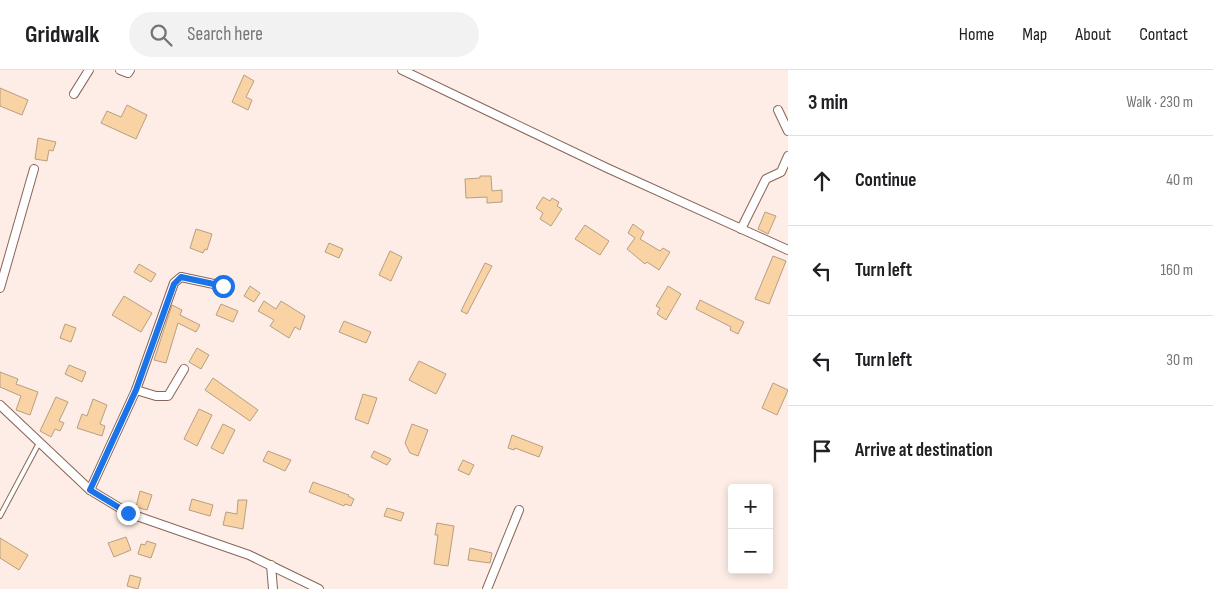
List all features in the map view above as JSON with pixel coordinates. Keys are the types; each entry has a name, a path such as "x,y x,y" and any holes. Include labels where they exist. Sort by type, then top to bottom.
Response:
{"street":[{"path":"74,94 89,70"},
{"path":"120,70 128,73 130,70"},
{"path":"402,70 788,250"},
{"path":"778,110 788,130"},
{"path":"741,229 766,180 781,172 788,156"},
{"path":"0,288 34,169"},
{"path":"90,490 136,390 174,284 181,277 223,286"},
{"path":"136,390 156,396 168,396 184,369"},
{"path":"0,405 90,490 128,513 249,555 319,589"},
{"path":"487,589 519,510"},
{"path":"271,565 273,589"}],"lane":[{"path":"0,516 40,441"}],"building":[{"path":"244,75 254,81 246,97 252,100 248,110 232,102"},
{"path":"0,88 28,100 22,115 0,106"},
{"path":"127,105 147,115 136,139 101,123 107,111 121,117"},
{"path":"38,138 56,142 53,151 49,150 47,161 35,159"},
{"path":"480,176 491,176 492,191 502,190 502,202 487,203 487,197 466,198 465,179 480,178"},
{"path":"543,197 550,201 552,198 559,202 557,206 562,209 551,226 540,219 543,213 536,208"},
{"path":"765,212 776,216 768,234 758,229"},
{"path":"633,224 644,232 640,239 660,251 663,248 670,252 659,270 647,262 645,264 627,249 635,238 628,233"},
{"path":"585,225 609,241 600,255 575,239"},
{"path":"196,229 212,234 207,250 205,249 203,253 190,248"},
{"path":"329,243 343,249 339,258 325,252"},
{"path":"390,251 402,257 391,281 379,275"},
{"path":"773,256 786,261 769,304 755,299"},
{"path":"485,263 492,266 467,314 461,311"},
{"path":"139,264 156,274 151,282 134,272"},
{"path":"250,286 260,293 254,302 244,296"},
{"path":"668,286 681,294 666,320 657,314 660,308 656,306"},
{"path":"124,296 152,313 141,332 112,315"},
{"path":"700,300 744,322 738,334 730,330 731,327 696,309"},
{"path":"264,301 276,309 281,301 305,316 300,330 295,327 289,338 270,326 274,320 258,311"},
{"path":"221,304 238,311 233,322 216,315"},
{"path":"172,305 182,310 180,315 200,325 196,332 178,323 166,363 154,360"},
{"path":"344,321 371,332 366,343 339,332"},
{"path":"65,324 76,328 71,342 60,338"},
{"path":"197,348 209,355 201,369 189,362"},
{"path":"419,361 446,374 436,394 409,380"},
{"path":"69,365 86,372 82,382 65,374"},
{"path":"0,372 18,379 16,384 38,392 30,415 16,410 21,396 0,387"},
{"path":"213,378 258,410 250,421 205,390"},
{"path":"773,383 788,390 777,415 762,408"},
{"path":"363,394 377,398 368,424 355,419"},
{"path":"56,397 68,402 59,421 64,423 60,431 55,429 51,437 40,431"},
{"path":"93,399 107,405 100,424 105,426 102,436 77,428 82,414 87,416"},
{"path":"199,409 212,415 197,446 184,439"},
{"path":"223,424 235,430 223,454 211,448"},
{"path":"412,424 428,430 418,456 410,453 405,443"},
{"path":"512,435 543,447 539,457 515,448 514,450 508,448"},
{"path":"268,451 291,460 285,471 263,461"},
{"path":"374,451 391,459 387,465 371,457"},
{"path":"463,460 474,465 469,475 458,470"},
{"path":"313,482 349,495 354,499 351,506 345,504 344,506 309,492"},
{"path":"140,491 152,495 147,510 136,507"},
{"path":"192,499 213,505 210,516 189,510"},
{"path":"238,500 247,500 243,529 223,525 226,512 237,514"},
{"path":"387,508 404,513 401,521 384,516"},
{"path":"437,523 454,526 448,566 434,564 438,535 435,535"},
{"path":"126,537 131,550 114,557 108,543"},
{"path":"0,538 28,555 19,570 0,558"},
{"path":"147,541 156,544 151,558 138,554 141,544 145,545"},
{"path":"470,548 492,553 490,563 468,560"},
{"path":"130,575 141,578 138,589 127,586"}],"route":[{"path":"128,513 90,490 136,390 174,284 181,277 193,278 223,286"}]}
